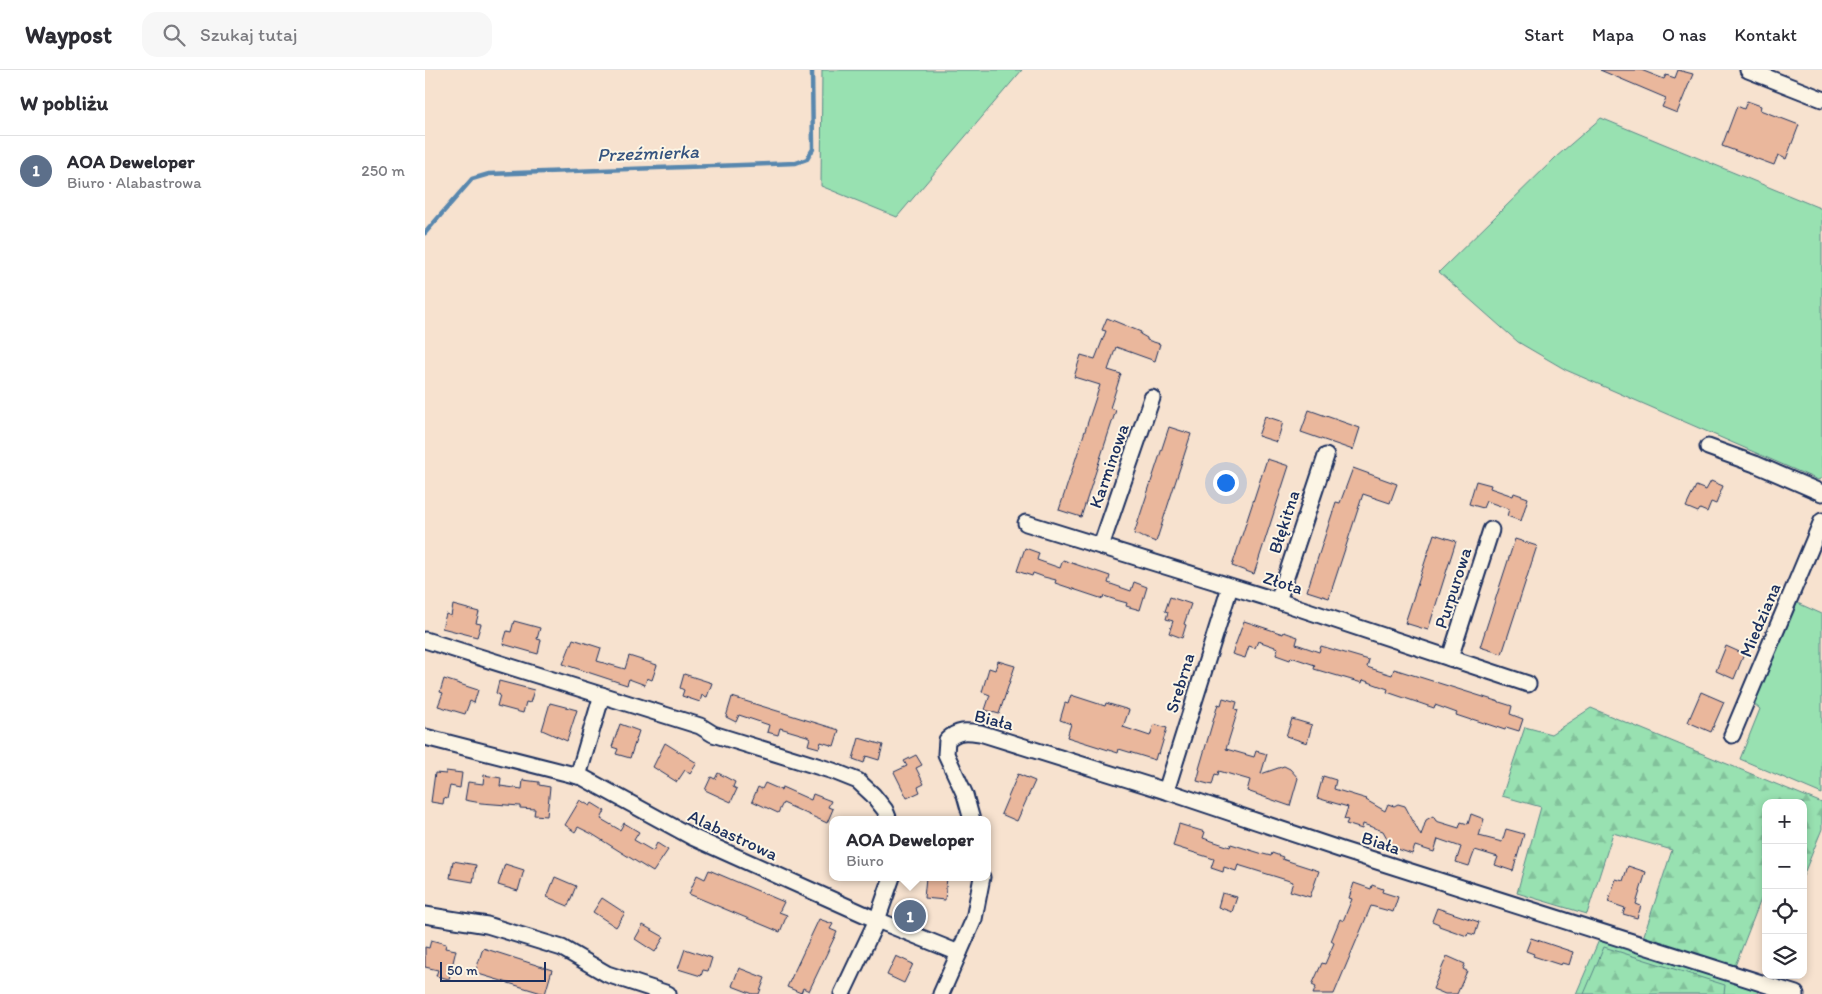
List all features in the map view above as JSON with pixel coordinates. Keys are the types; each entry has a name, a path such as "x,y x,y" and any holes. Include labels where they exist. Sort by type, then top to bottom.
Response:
{"street":[{"path":"1748,70 1822,99"},
{"name":"Karminowa","path":"1101,546 1152,398"},
{"path":"1708,447 1755,464 1822,493"},
{"name":"Błękitna","path":"1278,600 1325,456"},
{"name":"Miedziana","path":"1732,735 1822,521"},
{"name":"Złota","path":"1026,523 1229,587 1278,600 1528,684"},
{"name":"Purpurowa","path":"1450,658 1491,530"},
{"name":"Srebrna","path":"1166,791 1229,587"},
{"path":"425,640 700,726 713,734 858,781 873,795 887,816"},
{"path":"578,776 602,695"},
{"name":"Biała","path":"971,816 965,795 946,754 947,740 955,733 966,731 980,733 1166,791 1342,850 1796,994"},
{"name":"Alabastrowa","path":"425,737 578,776 692,837 877,920 959,953"},
{"path":"842,994 877,920 891,881"},
{"path":"941,994 974,919 981,881"},
{"path":"425,915 487,925 562,948 607,974 668,994"}],"green space":[{"path":"822,70 1022,70 897,217 821,186"},
{"path":"1601,118 1822,209 1822,478 1818,480 1566,370 1518,342 1439,272 1556,157"},
{"path":"1793,601 1822,614 1822,794 1740,759 1760,709 1753,703"},
{"path":"1591,708 1822,803 1822,829 1807,866 1807,799 1762,799 1762,897 1735,966 1643,938 1672,850 1613,833 1587,914 1517,893 1541,807 1502,796 1525,727 1551,734"},
{"path":"1599,940 1758,990 1757,994 1576,994"},
{"path":"1604,947 1725,985 1724,994 1584,994"}],"building":[{"path":"1600,70 1641,70 1664,79 1666,75 1675,78 1678,70 1693,74 1677,113 1662,107 1666,98"},
{"path":"1747,101 1761,106 1760,110 1799,125 1786,159 1778,155 1774,165 1722,146 1737,106 1744,109"},
{"path":"1107,318 1141,332 1140,334 1147,338 1147,340 1160,344 1155,361 1116,347 1108,370 1121,374 1110,408 1116,410 1081,517 1059,510 1100,385 1074,377 1081,355 1095,359 1106,331 1102,330"},
{"path":"1309,410 1360,428 1353,450 1301,432"},
{"path":"1265,416 1283,422 1277,442 1258,436"},
{"path":"1169,427 1191,434 1156,542 1134,534"},
{"path":"1267,459 1289,466 1254,574 1232,566"},
{"path":"1353,468 1397,484 1390,503 1363,494 1329,598 1307,591 1336,502 1340,503"},
{"path":"1476,481 1491,485 1490,488 1513,496 1514,493 1528,498 1521,521 1507,516 1509,509 1486,501 1483,508 1469,504"},
{"path":"1711,481 1723,486 1716,504 1711,502 1707,512 1700,509 1698,512 1686,507 1696,486 1706,490"},
{"path":"1434,534 1456,541 1428,630 1405,623"},
{"path":"1515,539 1537,546 1502,654 1480,647"},
{"path":"1025,548 1039,553 1037,560 1060,568 1063,560 1110,576 1108,583 1131,591 1134,582 1147,587 1140,610 1126,606 1127,603 1104,596 1103,599 1055,583 1056,580 1033,573 1032,576 1017,571"},
{"path":"1170,597 1191,604 1184,624 1186,625 1182,638 1169,633 1173,621 1166,619 1168,612 1165,611"},
{"path":"453,605 479,612 476,623 481,624 477,637 442,628 446,614 451,616"},
{"path":"514,621 540,628 537,639 541,640 538,654 503,644 507,631 511,632"},
{"path":"1244,621 1298,637 1296,644 1319,652 1321,646 1369,660 1367,667 1379,671 1392,675 1394,669 1512,706 1510,714 1523,719 1519,731 1506,727 1505,730 1471,720 1435,705 1434,708 1387,692 1388,689 1363,680 1362,683 1314,669 1315,665 1291,657 1290,660 1276,655 1278,648 1258,641 1255,648 1249,646 1245,658 1232,654"},
{"path":"573,639 601,648 597,661 625,669 629,656 657,665 652,680 647,678 645,685 629,679 627,685 563,664"},
{"path":"1726,646 1744,654 1734,679 1716,671"},
{"path":"998,661 1015,666 999,714 985,710 990,695 982,692 989,668 995,670"},
{"path":"684,674 712,683 707,697 702,695 700,702 682,696 684,690 680,688"},
{"path":"444,679 478,690 474,703 470,701 465,714 438,706 443,693 440,692"},
{"path":"499,681 534,690 530,703 526,702 523,713 497,706 500,695 496,693"},
{"path":"1701,692 1724,702 1711,732 1688,722"},
{"path":"1071,695 1105,706 1106,703 1129,710 1123,727 1150,736 1154,724 1167,728 1159,754 1157,753 1155,760 1119,749 1118,753 1067,737 1071,724 1060,720 1065,703 1068,704"},
{"path":"732,697 839,730 834,746 821,742 819,748 808,745 810,738 807,736 780,728 778,735 767,732 769,725 739,715 736,722 726,717"},
{"path":"1223,698 1237,702 1235,709 1238,710 1226,749 1254,757 1256,751 1267,754 1261,774 1284,766 1290,769 1298,778 1290,806 1247,791 1250,780 1219,771 1218,775 1215,774 1212,785 1197,781 1218,704 1221,705"},
{"path":"550,703 577,710 567,741 542,730"},
{"path":"1292,719 1312,725 1307,743 1286,736"},
{"path":"620,724 639,731 630,758 616,754 618,749 612,747"},
{"path":"859,738 883,745 879,760 866,756 864,763 853,759"},
{"path":"665,743 697,763 690,774 685,770 677,782 653,767"},
{"path":"916,755 922,765 916,768 924,784 918,787 920,792 907,798 894,772 907,766 904,761"},
{"path":"446,771 462,773 460,788 450,786 447,799 444,798 443,804 431,802 435,773 446,774"},
{"path":"718,773 735,782 733,787 737,789 731,802 705,790 711,777 715,779"},
{"path":"1018,774 1035,781 1017,821 1001,814"},
{"path":"484,775 501,778 500,786 522,789 523,780 539,782 539,785 550,787 547,816 534,815 535,809 520,808 520,806 465,800 468,782 483,784"},
{"path":"1323,776 1336,780 1334,789 1367,799 1385,811 1388,804 1405,806 1421,836 1426,820 1433,816 1436,821 1459,828 1461,822 1468,824 1471,814 1484,819 1479,836 1502,842 1506,829 1524,834 1513,871 1495,865 1498,857 1475,850 1469,866 1456,862 1461,847 1438,839 1434,852 1415,846 1412,854 1386,845 1388,840 1383,831 1363,824 1362,829 1346,824 1348,820 1344,819 1348,807 1317,798"},
{"path":"765,783 781,790 782,787 811,800 813,794 831,801 828,807 833,809 827,823 783,803 778,813 752,801 758,787 762,789"},
{"path":"580,800 590,806 592,803 605,811 601,819 620,830 624,823 639,832 634,840 653,851 657,843 668,850 653,872 592,834 578,827 575,832 565,825"},
{"path":"1179,824 1205,832 1203,838 1230,847 1231,844 1271,856 1272,853 1283,857 1282,859 1319,871 1310,897 1290,891 1293,882 1238,865 1236,871 1224,867 1223,872 1211,868 1214,859 1173,846"},
{"path":"453,861 476,865 473,882 450,878"},
{"path":"505,864 524,870 518,891 498,885"},
{"path":"1628,866 1646,872 1636,904 1641,906 1637,918 1623,914 1625,908 1608,902 1616,879 1623,881"},
{"path":"709,870 784,902 779,912 787,915 780,932 689,894 697,875 705,879"},
{"path":"555,877 576,886 568,906 547,897"},
{"path":"926,881 947,881 945,900 924,898"},
{"path":"1354,883 1371,889 1372,885 1383,889 1382,892 1398,897 1393,912 1371,906 1334,994 1313,994 1316,987 1312,985 1322,963 1325,964 1334,943 1331,941 1340,919 1343,921 1352,899 1349,898"},
{"path":"1222,893 1237,897 1232,912 1218,907"},
{"path":"602,898 625,913 616,927 593,912"},
{"path":"901,904 925,915 920,927 896,916"},
{"path":"1437,908 1479,922 1475,935 1468,933 1467,936 1439,926 1439,924 1432,921"},
{"path":"819,919 833,924 830,929 837,932 809,991 803,988 801,993 787,987"},
{"path":"643,925 664,937 655,952 635,939"},
{"path":"1531,938 1573,952 1569,965 1562,963 1561,965 1533,956 1534,954 1526,951"},
{"path":"431,940 446,944 445,948 456,950 449,979 436,976 438,970 425,967 425,947 429,948"},
{"path":"483,948 552,970 545,994 475,973"},
{"path":"685,949 712,958 708,971 703,970 701,976 678,969"},
{"path":"896,956 913,964 904,983 887,975"},
{"path":"1447,956 1465,964 1463,969 1467,971 1457,994 1445,994 1433,989"},
{"path":"739,968 765,978 759,994 753,994 732,986"}],"waterway":[{"name":"Przeźmierka","path":"425,233 472,179 489,174 796,163 807,159 813,149 812,70"}],"place":[{"name":"AOA Deweloper","path":"910,916"}]}
